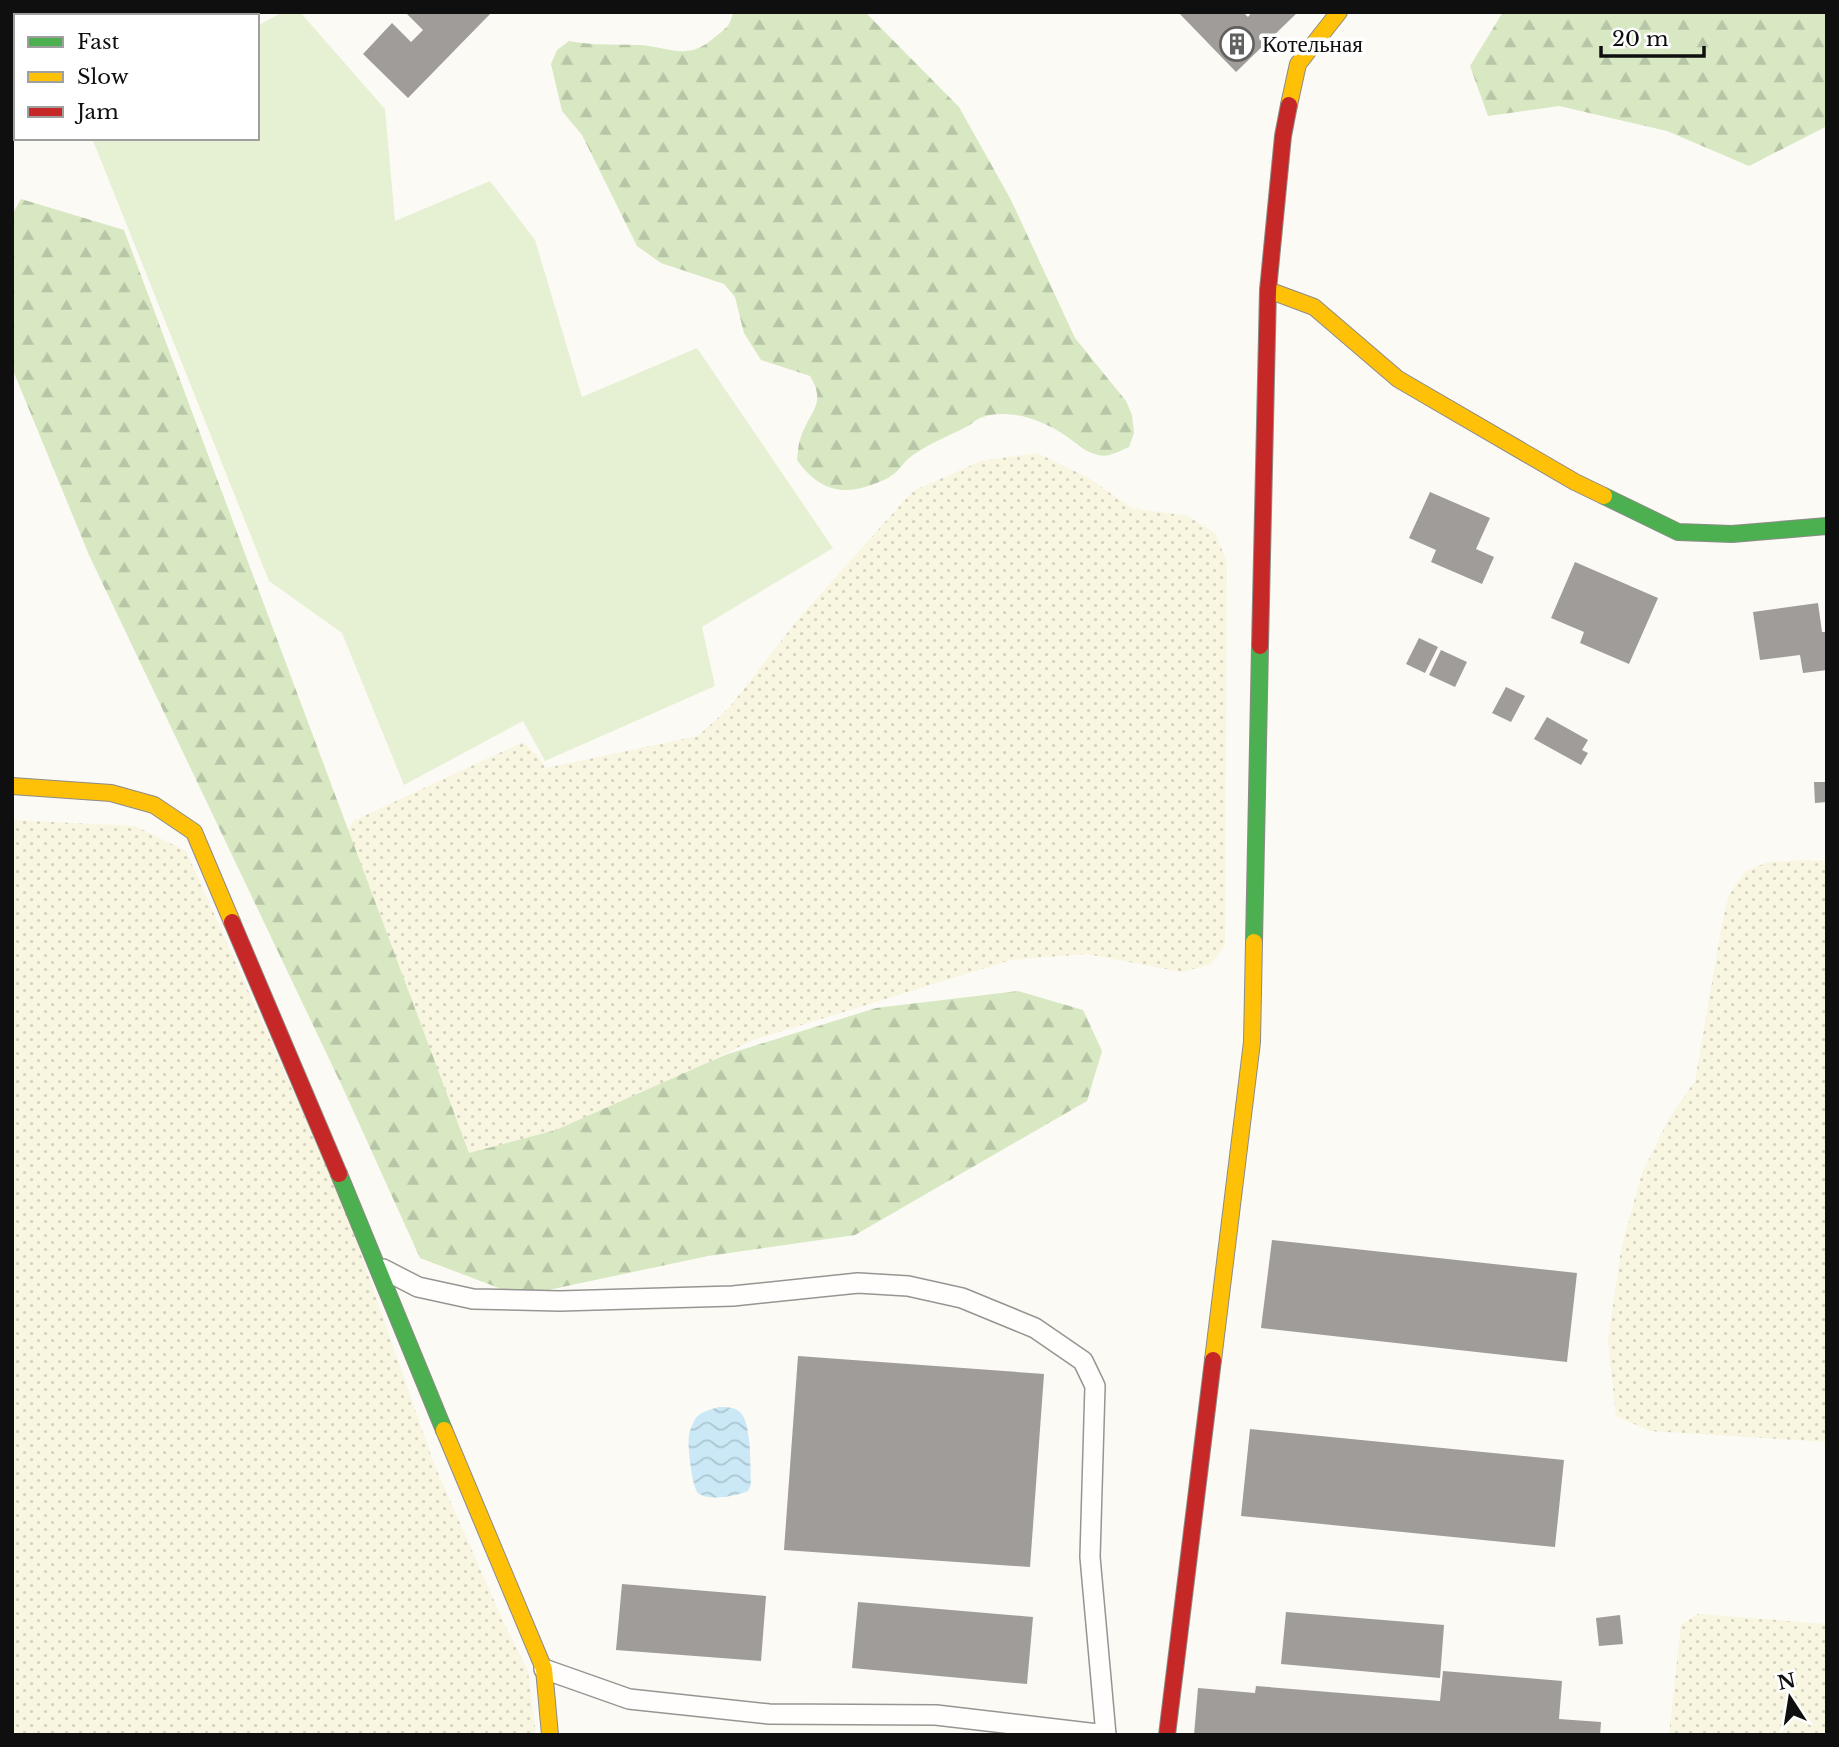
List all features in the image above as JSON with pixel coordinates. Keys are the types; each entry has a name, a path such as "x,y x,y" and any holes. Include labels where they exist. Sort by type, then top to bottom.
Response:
{"street":[{"path":"1167,1735 1252,1042 1268,290 1283,136 1298,64 1339,12"},
{"path":"1268,290 1314,307 1398,379 1416,390 1575,482 1678,531 1732,534 1827,526"},
{"path":"12,786 111,793 153,806 194,832 379,1267 461,1474 544,1668 550,1735"}],"lane":[{"path":"379,1267 418,1287 473,1299 560,1301 706,1297 858,1283 908,1286 962,1298 1035,1328 1083,1361 1095,1386 1090,1557 1106,1735 936,1715 769,1714 629,1699 544,1668"}],"shaded area":[{"path":"1037,453 1087,477 1132,508 1188,516 1215,533 1227,562 1225,945 1211,964 1182,972 1087,954 1011,960 753,1040 584,1124 463,1156 341,847 353,821 523,742 546,768 698,736 729,708 799,618 913,491 981,461"},
{"path":"12,820 135,826 186,851 345,1208 434,1464 528,1671 536,1735 12,1735"},
{"path":"1827,861 1827,1442 1650,1431 1616,1416 1608,1341 1621,1249 1642,1173 1670,1117 1695,1081 1729,895 1746,871 1768,862"},
{"path":"1698,1614 1827,1624 1827,1735 1669,1735 1681,1625"}],"green space":[{"path":"283,12 300,12 385,109 395,221 490,181 535,240 582,397 697,348 833,548 702,627 715,686 545,761 523,721 404,785 342,633 269,581 93,140 259,140 259,25"},
{"path":"733,12 865,12 959,107 1011,200 1075,338 1126,401 1132,415 1134,433 1129,447 1110,455 1094,454 1036,420 1002,414 978,419 916,453 889,477 859,488 849,490 829,487 804,469 797,460 799,446 817,401 815,386 810,376 761,360 744,333 735,297 724,284 661,263 637,246 582,135 562,111 551,64 557,50 569,41 639,45 678,51 696,49 725,29"},
{"path":"1503,12 1827,12 1827,126 1749,166 1667,131 1559,106 1488,116 1470,66"},
{"path":"21,199 124,230 469,1153 556,1130 725,1055 876,1008 1018,991 1083,1010 1102,1051 1087,1101 855,1235 708,1256 520,1296 420,1258 342,1086 89,555 12,368 12,215"}],"water":[{"path":"719,1407 735,1409 744,1418 748,1435 751,1484 748,1491 743,1493 710,1497 696,1491 689,1456 689,1435 697,1416"}],"building":[{"path":"111,12 204,12 202,14 109,14"},
{"path":"405,12 492,12 408,98 363,54 392,23 411,42 423,30"},
{"name":"Котельная","path":"1178,12 1243,12 1248,17 1252,12 1298,12 1236,72"},
{"path":"12,74 14,134 12,134"},
{"path":"1430,492 1490,518 1476,549 1494,557 1482,584 1431,562 1436,550 1409,538"},
{"path":"1575,562 1658,598 1629,664 1580,643 1584,632 1551,618"},
{"path":"1818,603 1822,632 1827,632 1827,670 1803,673 1800,655 1760,660 1753,612"},
{"path":"1419,638 1438,647 1425,673 1406,664"},
{"path":"1441,650 1467,662 1455,687 1429,675"},
{"path":"1506,687 1525,696 1511,722 1492,713"},
{"path":"1547,717 1588,740 1582,750 1588,753 1581,765 1534,739"},
{"path":"1814,782 1827,782 1827,802 1815,803"},
{"path":"1272,1240 1577,1273 1567,1362 1261,1328"},
{"path":"798,1356 1044,1374 1030,1567 784,1550"},
{"path":"1250,1429 1564,1460 1555,1547 1241,1516"},
{"path":"622,1584 766,1596 761,1661 616,1650"},
{"path":"858,1602 1033,1617 1027,1684 852,1668"},
{"path":"1286,1612 1444,1625 1440,1678 1281,1664"},
{"path":"1620,1615 1623,1644 1599,1646 1596,1618"},
{"path":"1443,1671 1562,1681 1559,1719 1601,1722 1600,1735 1194,1735 1198,1688 1255,1693 1256,1686 1440,1701"}],"traffic: fast":[{"path":"1604,496 1678,532 1732,534 1827,526"},
{"path":"1254,942 1260,646"},
{"path":"339,1174 444,1430"}],"traffic: slow":[{"path":"1289,105 1298,64 1339,12"},
{"path":"1268,290 1314,307 1398,379 1575,482 1604,496"},
{"path":"12,786 111,793 154,805 194,832 232,922"},
{"path":"1213,1360 1252,1042 1254,942"},
{"path":"444,1430 544,1669 550,1735"}],"traffic: jam":[{"path":"1260,646 1268,290 1283,136 1289,105"},
{"path":"232,922 339,1174"},
{"path":"1167,1735 1213,1360"}],"place":[{"name":"Котельная","path":"1237,44"}]}
